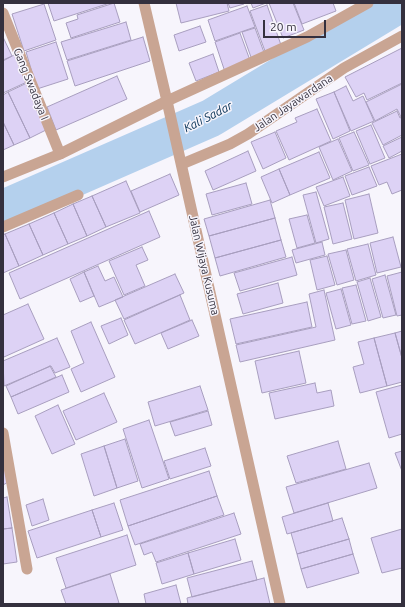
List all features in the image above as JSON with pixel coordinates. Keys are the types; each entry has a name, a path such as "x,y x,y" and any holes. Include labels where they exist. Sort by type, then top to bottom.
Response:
{"street":[{"name":"Jalan Wijaya Kusuma","path":"144,3 182,164 280,604"},
{"path":"3,177 60,154 168,106 307,37 368,3"},
{"name":"Gang Swadaya I","path":"3,13 60,154"},
{"name":"Jalan Jayawardana","path":"182,164 230,144 248,134 344,68 402,36"},
{"path":"3,227 78,194"},
{"path":"3,432 27,569"}],"building":[{"path":"48,3 110,3 54,21"},
{"path":"114,3 120,22 71,38 66,23 78,19 77,15"},
{"path":"176,3 227,3 229,11 181,23"},
{"path":"228,3 244,3 244,4 230,8"},
{"path":"251,3 266,3 253,8"},
{"path":"269,3 293,3 304,30 283,38"},
{"path":"294,3 333,3 336,11 302,24"},
{"path":"44,4 56,40 24,51 12,14"},
{"path":"267,5 281,45 265,51 250,11"},
{"path":"247,6 255,27 215,41 208,20"},
{"path":"126,22 131,40 67,60 61,42"},
{"path":"200,26 206,42 179,51 174,35"},
{"path":"255,28 265,55 252,60 242,32"},
{"path":"240,33 251,63 225,72 215,42"},
{"path":"3,37 12,56 3,60"},
{"path":"143,37 150,61 75,86 67,61"},
{"path":"56,42 68,79 37,89 26,52"},
{"path":"402,48 402,83 367,100 364,93 356,97 345,77"},
{"path":"16,54 29,81 3,93 3,61"},
{"path":"213,54 219,72 196,81 189,63"},
{"path":"117,76 127,99 56,130 47,107"},
{"path":"27,83 48,129 30,138 8,92"},
{"path":"402,84 402,116 401,117 397,109 375,121 366,102"},
{"path":"346,86 353,101 363,96 374,121 351,131 334,92"},
{"path":"8,92 30,138 14,145 3,122 3,95"},
{"path":"334,92 350,131 333,139 316,99"},
{"path":"317,109 331,141 289,160 276,131 297,122 295,118"},
{"path":"397,111 400,118 402,117 402,135 383,145 372,123"},
{"path":"3,122 14,145 3,150"},
{"path":"371,125 385,158 370,164 356,131"},
{"path":"275,132 286,158 263,169 251,142"},
{"path":"354,132 369,165 353,171 339,138"},
{"path":"402,137 402,151 389,158 383,146"},
{"path":"338,139 352,171 333,180 319,147"},
{"path":"248,151 256,171 213,190 205,171"},
{"path":"319,152 330,178 290,195 279,169"},
{"path":"402,154 402,190 392,194 387,182 379,185 371,166"},
{"path":"369,167 377,186 352,195 345,176"},
{"path":"279,169 290,195 272,203 261,177"},
{"path":"170,174 179,195 140,212 131,191"},
{"path":"343,177 350,196 324,206 316,187"},
{"path":"126,181 140,213 106,227 92,196"},
{"path":"246,183 252,204 212,215 206,194"},
{"path":"316,192 329,239 316,243 303,195"},
{"path":"369,194 378,233 354,239 345,200"},
{"path":"92,196 106,227 87,236 73,204"},
{"path":"270,200 275,218 209,236 204,219"},
{"path":"343,203 352,239 333,244 324,207"},
{"path":"73,204 87,236 68,244 54,213"},
{"path":"149,211 160,237 20,299 9,273"},
{"path":"54,213 68,244 43,255 29,224"},
{"path":"307,215 315,243 297,248 289,219"},
{"path":"275,218 281,240 215,258 209,236"},
{"path":"29,224 43,255 19,266 5,234"},
{"path":"5,234 19,266 3,273 3,235"},
{"path":"393,237 401,267 377,273 370,243"},
{"path":"281,240 286,257 220,276 215,258"},
{"path":"322,242 325,255 296,263 292,250"},
{"path":"368,244 376,275 356,281 347,249"},
{"path":"142,247 148,260 136,265 145,286 124,295 109,261"},
{"path":"346,250 354,280 337,285 328,254"},
{"path":"327,256 335,285 317,290 310,260"},
{"path":"292,257 297,275 240,291 234,273"},
{"path":"98,266 105,281 114,277 123,297 99,307 84,272"},
{"path":"84,272 94,296 80,302 70,279"},
{"path":"402,272 402,315 397,316 387,276"},
{"path":"175,274 184,293 124,319 115,300"},
{"path":"385,275 396,315 383,318 372,279"},
{"path":"370,278 381,317 368,321 357,282"},
{"path":"278,283 283,303 243,314 237,294"},
{"path":"356,285 366,321 352,324 342,288"},
{"path":"341,289 351,325 336,329 326,293"},
{"path":"324,290 335,340 240,362 236,345 316,327 309,294"},
{"path":"180,295 190,320 135,344 124,320"},
{"path":"307,302 312,327 236,344 230,319"},
{"path":"28,304 44,339 4,357 3,315"},
{"path":"121,318 128,335 109,344 101,326"},
{"path":"192,320 199,336 168,349 161,333"},
{"path":"91,322 115,377 81,392 71,369 84,363 71,331"},
{"path":"402,331 402,358 395,333"},
{"path":"395,333 402,358 402,382 387,386 374,338"},
{"path":"57,338 70,367 55,373 51,366 4,386 3,361"},
{"path":"374,338 387,386 360,393 353,367 364,364 358,342"},
{"path":"299,351 306,383 262,393 255,361"},
{"path":"50,366 56,377 11,397 6,386"},
{"path":"62,375 69,392 18,414 11,397"},
{"path":"315,383 317,393 331,390 334,406 275,419 269,393"},
{"path":"402,385 402,434 389,438 376,392"},
{"path":"200,386 208,410 155,426 148,402"},
{"path":"104,393 117,422 76,440 63,411"},
{"path":"58,405 75,444 52,454 35,416"},
{"path":"208,411 212,425 175,436 170,422"},
{"path":"149,420 169,479 142,488 123,429"},
{"path":"125,439 138,481 117,488 104,446"},
{"path":"338,441 346,469 296,483 287,456"},
{"path":"104,446 117,488 94,496 81,454"},
{"path":"205,448 211,466 170,479 164,461"},
{"path":"402,451 402,471 395,453"},
{"path":"369,463 377,488 294,513 286,487"},
{"path":"3,465 10,481 3,485"},
{"path":"209,471 217,496 128,526 120,500"},
{"path":"217,496 224,515 135,545 128,526"},
{"path":"7,497 12,528 3,529 3,498"},
{"path":"43,499 49,520 32,526 26,505"},
{"path":"114,503 123,530 101,537 92,510"},
{"path":"328,503 333,521 287,534 282,517"},
{"path":"92,510 101,537 37,558 28,531"},
{"path":"234,513 241,534 156,562 152,552 144,555 140,544"},
{"path":"342,518 349,539 297,554 291,533"},
{"path":"12,528 17,562 3,564 3,529"},
{"path":"402,529 402,568 382,573 371,538"},
{"path":"127,535 136,565 66,588 56,558"},
{"path":"235,539 241,560 194,574 188,553"},
{"path":"349,539 353,554 301,569 297,554"},
{"path":"188,553 194,574 162,584 156,563"},
{"path":"353,554 359,573 307,588 301,569"},
{"path":"252,561 257,580 192,597 187,578"},
{"path":"110,574 119,603 66,604 61,590"},
{"path":"264,578 270,604 188,604 187,598"},
{"path":"176,585 181,604 146,604 144,594"}],"waterway":[{"name":"Kali Sadar","path":"3,209 211,118 401,3"}]}
